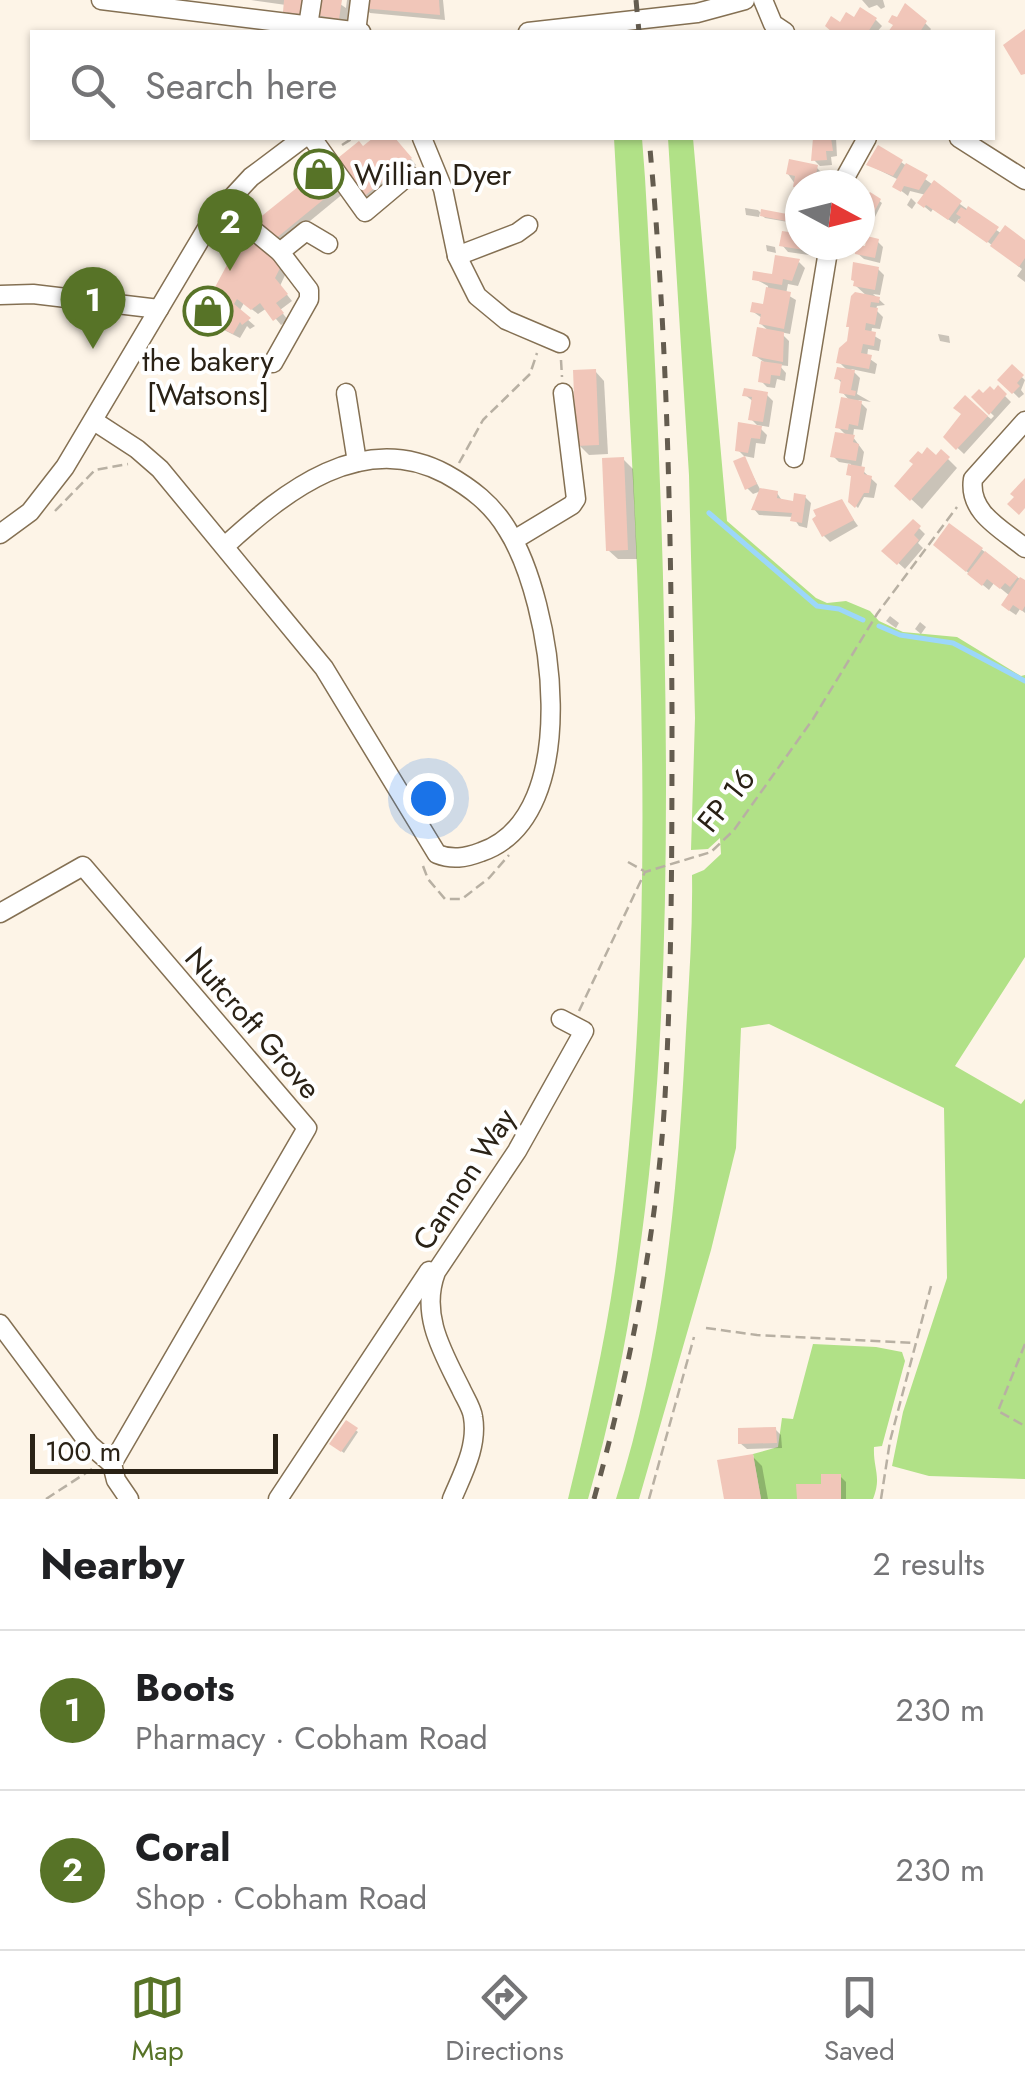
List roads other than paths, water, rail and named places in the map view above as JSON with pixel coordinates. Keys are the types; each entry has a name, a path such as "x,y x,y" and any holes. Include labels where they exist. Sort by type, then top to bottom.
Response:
{"street":[{"path":"100,0 223,7 342,30"},
{"path":"308,26 312,0"},
{"path":"359,30 360,0"},
{"path":"546,30 697,13 745,0"},
{"path":"763,0 773,24 783,30"},
{"path":"0,534 38,502 94,421 224,206 252,177 300,140"},
{"path":"313,140 365,212 409,175"},
{"path":"423,140 443,189 457,256 466,278 490,308 522,328 552,340"},
{"path":"850,170 865,140"},
{"path":"962,140 1025,180"},
{"path":"224,206 280,252 309,290 309,299 273,364"},
{"path":"457,256 528,225"},
{"path":"280,252 306,232 328,244"},
{"path":"794,458 826,260"},
{"path":"0,295 33,294 160,309"},
{"path":"346,392 358,462"},
{"path":"514,540 572,505 576,498 563,393"},
{"path":"94,421 160,469 324,668 436,854 462,858 488,850 514,830 527,812 544,768 550,716 548,655 538,605 514,540 482,498 418,462 358,462 320,473 303,483 225,546"},
{"path":"1025,421 974,479 972,496 980,511 1025,548"},
{"name":"Nutcroft Grove","path":"0,913 83,866 307,1128 109,1462"},
{"name":"Cannon Way","path":"452,1499 474,1440 474,1414 440,1344 430,1312 429,1290 436,1272 517,1151 584,1031 566,1022"},
{"path":"278,1499 428,1271 436,1272"},
{"path":"0,1324 90,1445 109,1462 129,1499"}],"waterway":[{"path":"709,513 817,606 839,609 863,620"},
{"path":"879,626 900,635 953,643 1025,681"}],"railway":[{"path":"636,0 639,30"},
{"path":"594,1499 630,1351 649,1250 667,1049 672,856 671,568 664,352 649,140"}],"place":[{"name":"Willian Dyer","path":"319,174"},
{"name":"Coral","path":"230,271"},
{"name":"the bakery [Watsons]","path":"208,311"},
{"name":"Boots","path":"93,349"}]}
